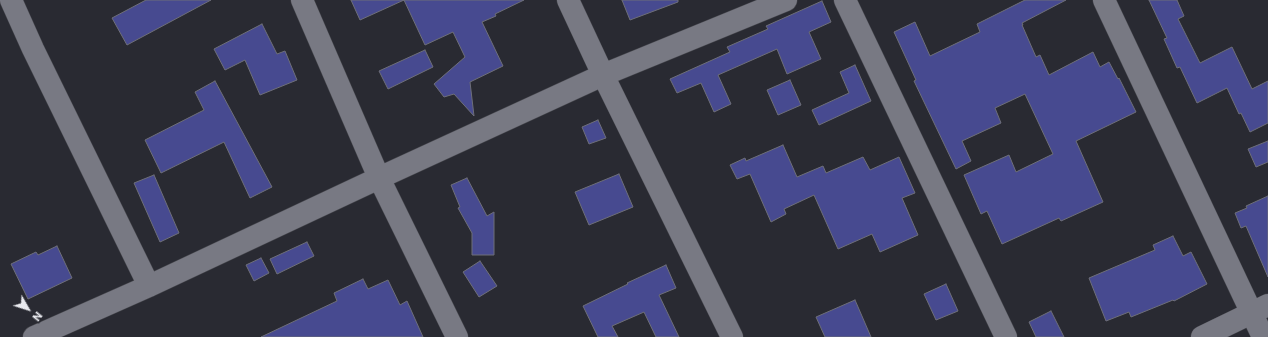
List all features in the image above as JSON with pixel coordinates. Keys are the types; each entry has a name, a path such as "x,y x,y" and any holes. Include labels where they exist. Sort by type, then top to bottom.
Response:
{"street":[{"path":"11,0 33,49 149,286"},
{"path":"302,0 379,178 457,337"},
{"path":"568,0 603,75 732,337"},
{"path":"43,335 603,75 786,0"},
{"path":"845,0 1006,337"},
{"path":"1104,0 1260,310 1263,337"},
{"path":"1202,337 1260,310"}],"building":[{"path":"146,0 211,0 127,45 112,18"},
{"path":"351,0 404,0 360,20"},
{"path":"404,0 524,0 482,22 503,66 470,82 474,116 454,94 444,97 434,84 465,57 453,32 425,45"},
{"path":"622,0 678,0 678,2 630,20"},
{"path":"1025,0 1066,0 1022,23 1036,57 1040,55 1049,75 1093,52 1100,67 1109,62 1136,112 1076,141 1103,202 1061,221 1059,218 1002,244 987,211 981,214 964,175 1009,155 1016,172 1053,154 1025,94 995,108 1001,123 962,141 971,161 956,169 914,81 916,80 894,32 915,22 930,56 980,32 977,24"},
{"path":"1149,0 1177,0 1184,16 1178,19 1200,63 1232,47 1252,89 1268,81 1268,123 1250,132 1241,113 1239,114 1227,88 1197,103 1180,67 1177,68 1164,39 1167,38"},
{"path":"822,1 831,22 809,32 821,59 787,74 777,49 718,75 731,104 714,112 701,83 677,93 670,79 730,52 727,47 768,29 766,26"},
{"path":"262,24 277,54 285,51 297,80 260,95 245,60 225,70 214,49"},
{"path":"425,50 433,67 388,89 379,71"},
{"path":"855,65 871,101 819,125 812,110 849,93 840,72"},
{"path":"790,80 801,105 778,115 767,90"},
{"path":"215,81 272,187 250,198 224,142 161,173 145,140 204,110 195,92"},
{"path":"598,120 606,138 589,144 582,127"},
{"path":"1268,141 1268,162 1256,167 1248,149"},
{"path":"783,145 797,177 823,166 826,173 863,157 870,170 899,157 915,193 902,198 918,235 880,252 872,234 838,249 814,195 784,209 786,214 771,222 750,174 737,179 730,165 745,158 746,161"},
{"path":"619,174 633,207 589,225 575,192"},
{"path":"154,175 179,233 160,242 134,183"},
{"path":"467,178 487,216 494,212 494,255 472,255 472,233 458,208 460,207 451,185"},
{"path":"1268,196 1268,277 1246,226 1241,228 1235,213"},
{"path":"1173,236 1183,256 1191,252 1207,284 1174,301 1173,300 1131,317 1129,312 1106,321 1089,278 1155,250 1153,245"},
{"path":"307,242 314,256 277,274 270,259"},
{"path":"57,246 72,278 28,299 11,264 36,252 38,255"},
{"path":"261,258 269,273 254,281 246,265"},
{"path":"480,261 497,286 479,297 463,272"},
{"path":"666,265 676,288 659,295 679,337 656,337 644,312 612,326 618,337 598,337 583,306"},
{"path":"363,279 368,289 388,280 400,305 407,301 423,337 261,337 337,301 334,293"},
{"path":"946,284 958,311 936,320 924,294"},
{"path":"855,300 871,337 825,337 816,317"},
{"path":"1051,311 1064,337 1036,337 1029,322"}]}
